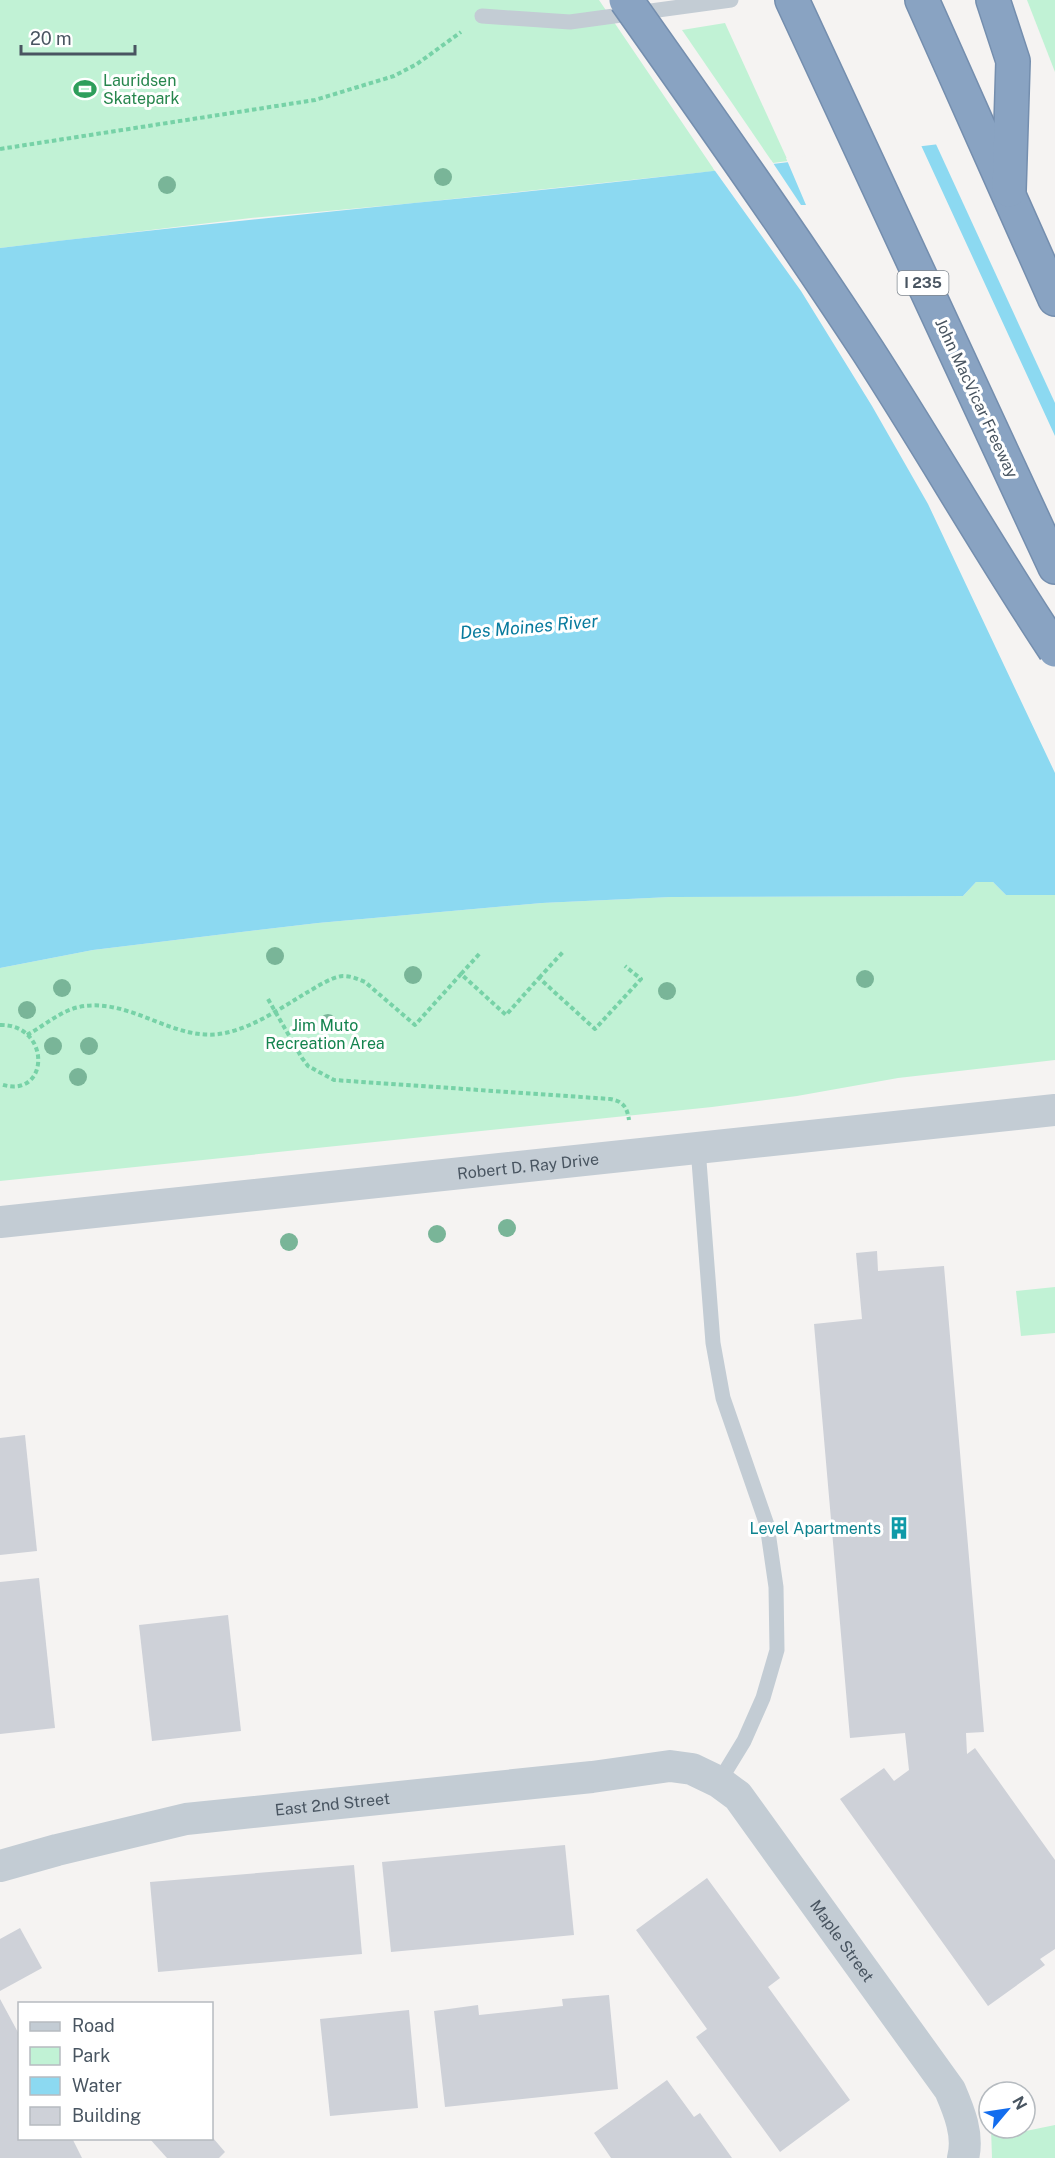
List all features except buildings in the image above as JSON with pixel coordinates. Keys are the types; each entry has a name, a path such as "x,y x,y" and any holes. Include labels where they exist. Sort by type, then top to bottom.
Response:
{"highway":[{"path":"626,0 711,120 868,351 1012,586 1055,650"},
{"name":"John MacVicar Freeway","path":"792,0 1055,567"},
{"path":"922,0 1055,299"},
{"path":"993,0 1013,61 1009,197"}],"street":[{"name":"Robert D. Ray Drive","path":"0,1222 1055,1110"},
{"name":"Maple Street","path":"670,1766 692,1769 719,1782 738,1796 950,2090 959,2110 963,2130 963,2158"},
{"name":"East 2nd Street","path":"0,1866 186,1819 592,1777 670,1766"}],"lane":[{"path":"482,16 570,22 731,0"},
{"path":"698,1148 713,1343 723,1398 767,1525 776,1587 777,1650 766,1688 744,1741 719,1782"}],"path":[{"path":"0,150 315,100 364,87 394,76 417,64 482,16"},
{"path":"27,1035 77,1007 91,1006 113,1007 179,1029 209,1036 227,1033 250,1025 324,983 342,976 355,978 374,988 415,1025 481,952"},
{"path":"461,974 506,1014 563,952"},
{"path":"539,978 595,1029 640,979 625,966"},
{"path":"268,999 308,1066 334,1080 610,1099 620,1101 625,1105 630,1125"},
{"path":"0,1025 18,1029 27,1035 37,1046 39,1059 36,1075 27,1083 16,1086 0,1084"}],"green space":[{"path":"0,0 599,0 715,171 251,218 0,248"},
{"path":"1027,0 1055,0 1055,72"},
{"path":"725,23 788,161 773,163 682,30"},
{"name":"Jim Muto Recreation Area","path":"976,882 993,882 1006,895 1055,895 1055,1060 898,1078 797,1096 712,1107 0,1181 0,968 93,950 225,934 318,923 542,903 671,897 963,896"},
{"path":"1055,1287 1055,1333 1021,1336 1016,1291"},
{"path":"1055,2125 1055,2158 992,2158 991,2140 1037,2140 1037,2129"}],"water":[{"name":"Des Moines River","path":"1055,130 1055,895 1006,895 993,882 976,882 963,896 671,897 542,903 318,923 225,934 93,950 0,968 0,248 207,224 654,178"}],"pier":[{"path":"1055,127 1055,403 935,142"},
{"path":"920,143 1055,436 1055,773 928,504 872,406 801,291 713,168 771,160 801,205 806,205 786,158"}],"place":[{"name":"Lauridsen Skatepark","path":"85,89"},
{"name":"Level Apartments","path":"899,1528"}]}
